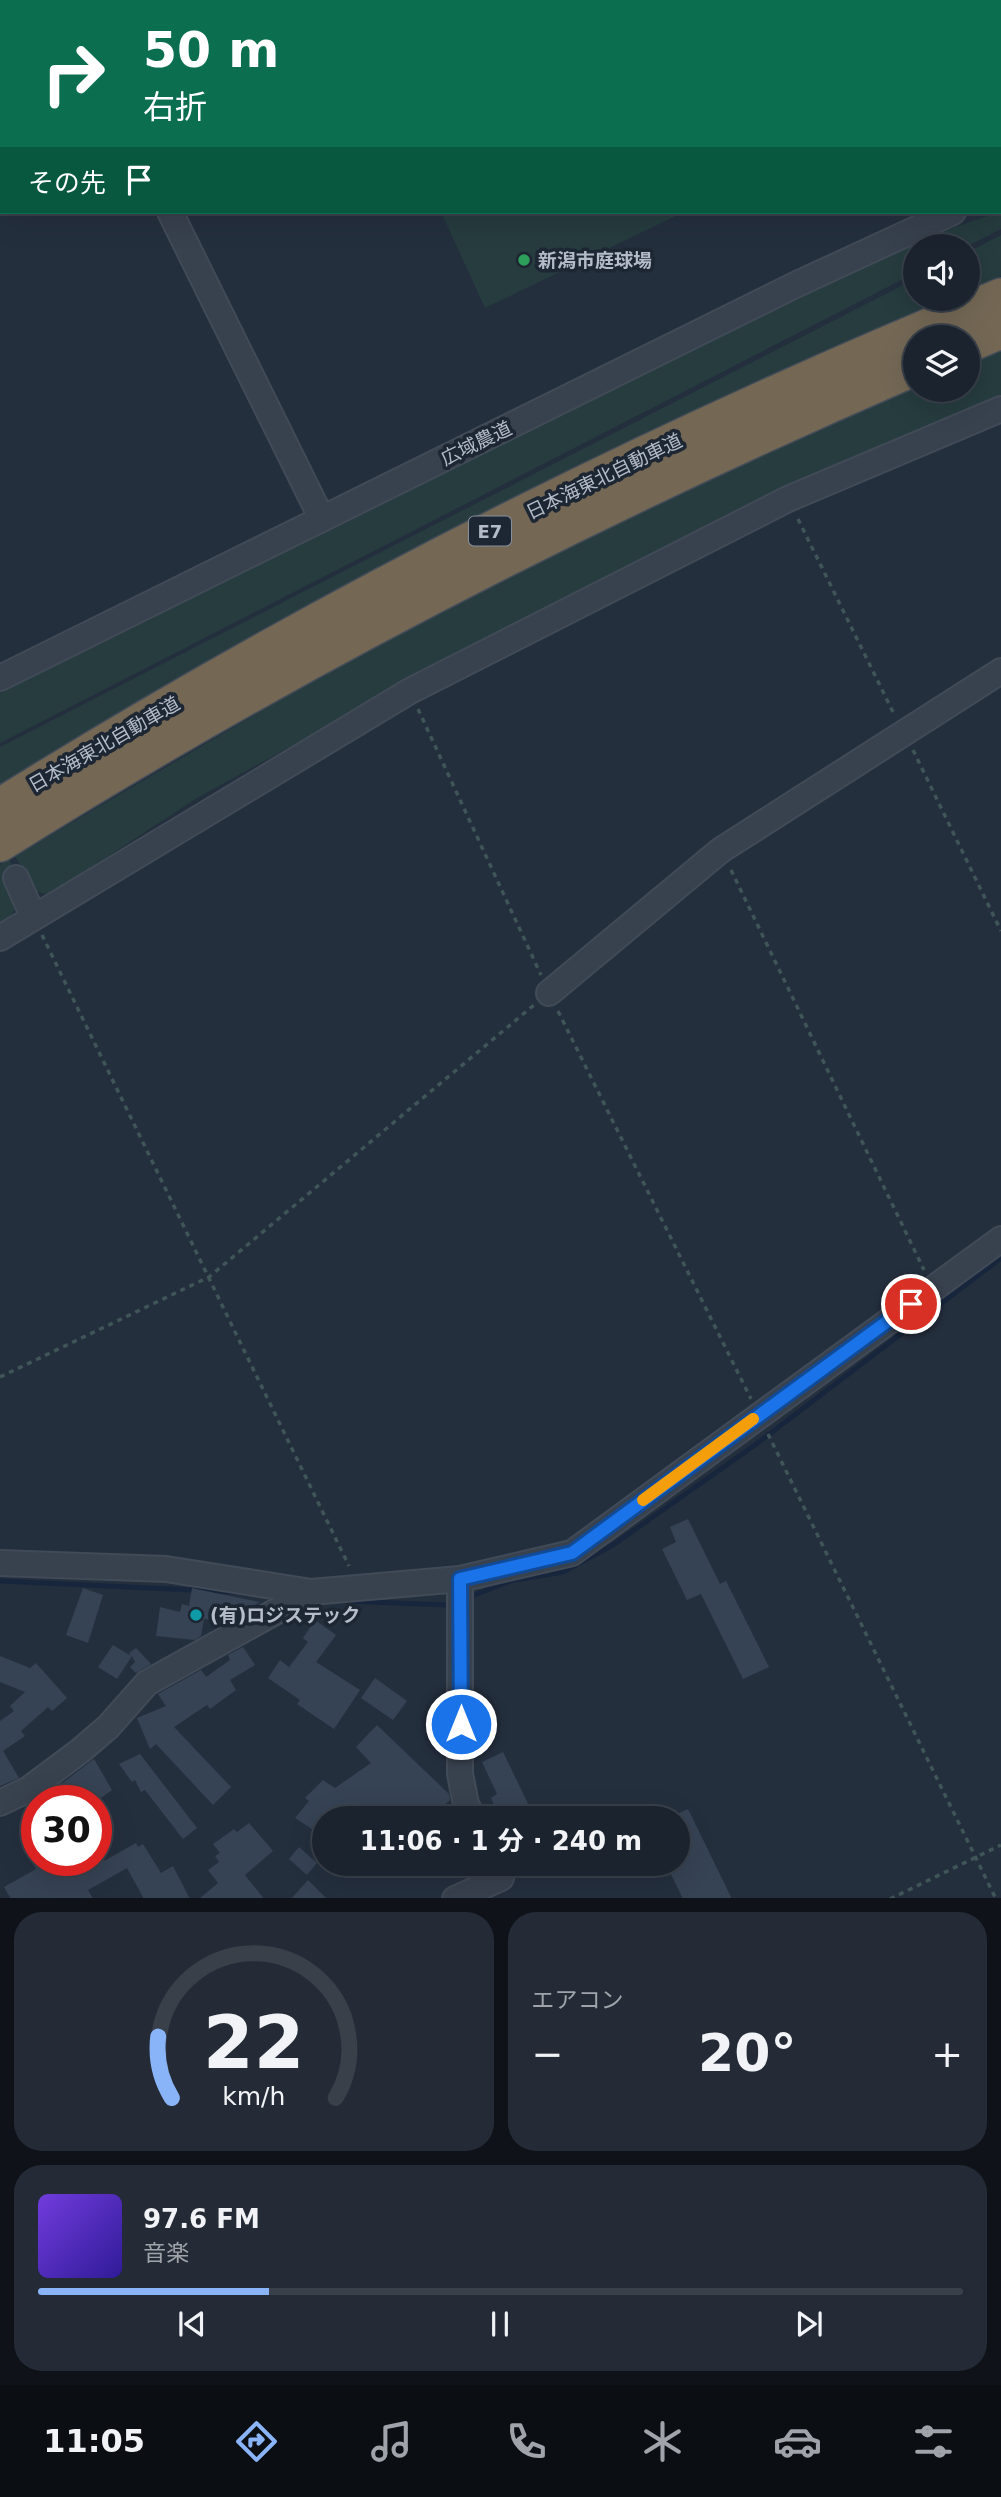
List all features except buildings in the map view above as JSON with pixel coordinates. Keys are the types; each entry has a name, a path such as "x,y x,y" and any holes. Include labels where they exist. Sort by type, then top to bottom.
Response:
{"highway":[{"name":"日本海東北自動車道","path":"0,806 310,625 460,546 719,420 1001,296"},
{"path":"980,340 1001,331"},
{"name":"日本海東北自動車道","path":"0,844 169,743 344,644 540,543 704,463 903,373"}],"street":[{"path":"171,214 322,519"},
{"name":"広域農道","path":"0,678 795,285 949,214"},
{"path":"0,938 410,691 788,499 1001,409"},
{"path":"549,993 721,850 1001,671"},
{"path":"16,878 33,916"},
{"path":"0,1563 166,1569 311,1592 460,1579 572,1553 1001,1238"},
{"path":"460,1579 460,1774 467,1806"},
{"path":"0,1803 29,1789 80,1751 108,1727 147,1683 311,1592"},
{"path":"457,1898 502,1880"}],"path":[{"path":"410,691 549,993 996,1898"},
{"path":"721,850 932,1288"},
{"path":"33,916 359,1587"},
{"path":"0,1377 209,1278 549,993"},
{"path":"892,1898 1001,1845"}],"green space":[{"name":"新潟市庭球場","path":"442,214 680,214 485,308"},
{"path":"993,214 1001,214 1001,229 980,240 980,234 936,234"},
{"path":"1001,235 1001,276 980,285 980,246"},
{"path":"903,248 903,279 0,743 0,693 296,542"},
{"path":"903,285 903,311 918,311 611,450 319,599 0,786 0,747"},
{"path":"1001,352 1001,399 691,533 477,644 197,798 49,895 35,891 15,856 397,631 670,497 903,388 903,402 980,402 980,360"},
{"path":"9,860 17,878 19,895 14,911 0,925 0,865"}],"waterway":[{"path":"467,1598 510,1581 563,1572 613,1545 755,1445 1001,1258"},
{"path":"0,1581 235,1592"},
{"path":"342,1601 448,1605 454,1603"}],"slow traffic":[{"path":"643,1500 753,1419"}],"place":[{"name":"新潟市庭球場","path":"524,260"},
{"name":"(有)ロジステック","path":"196,1615"}],"route":[{"path":"461,1724 460,1579 572,1553 911,1304"}]}
